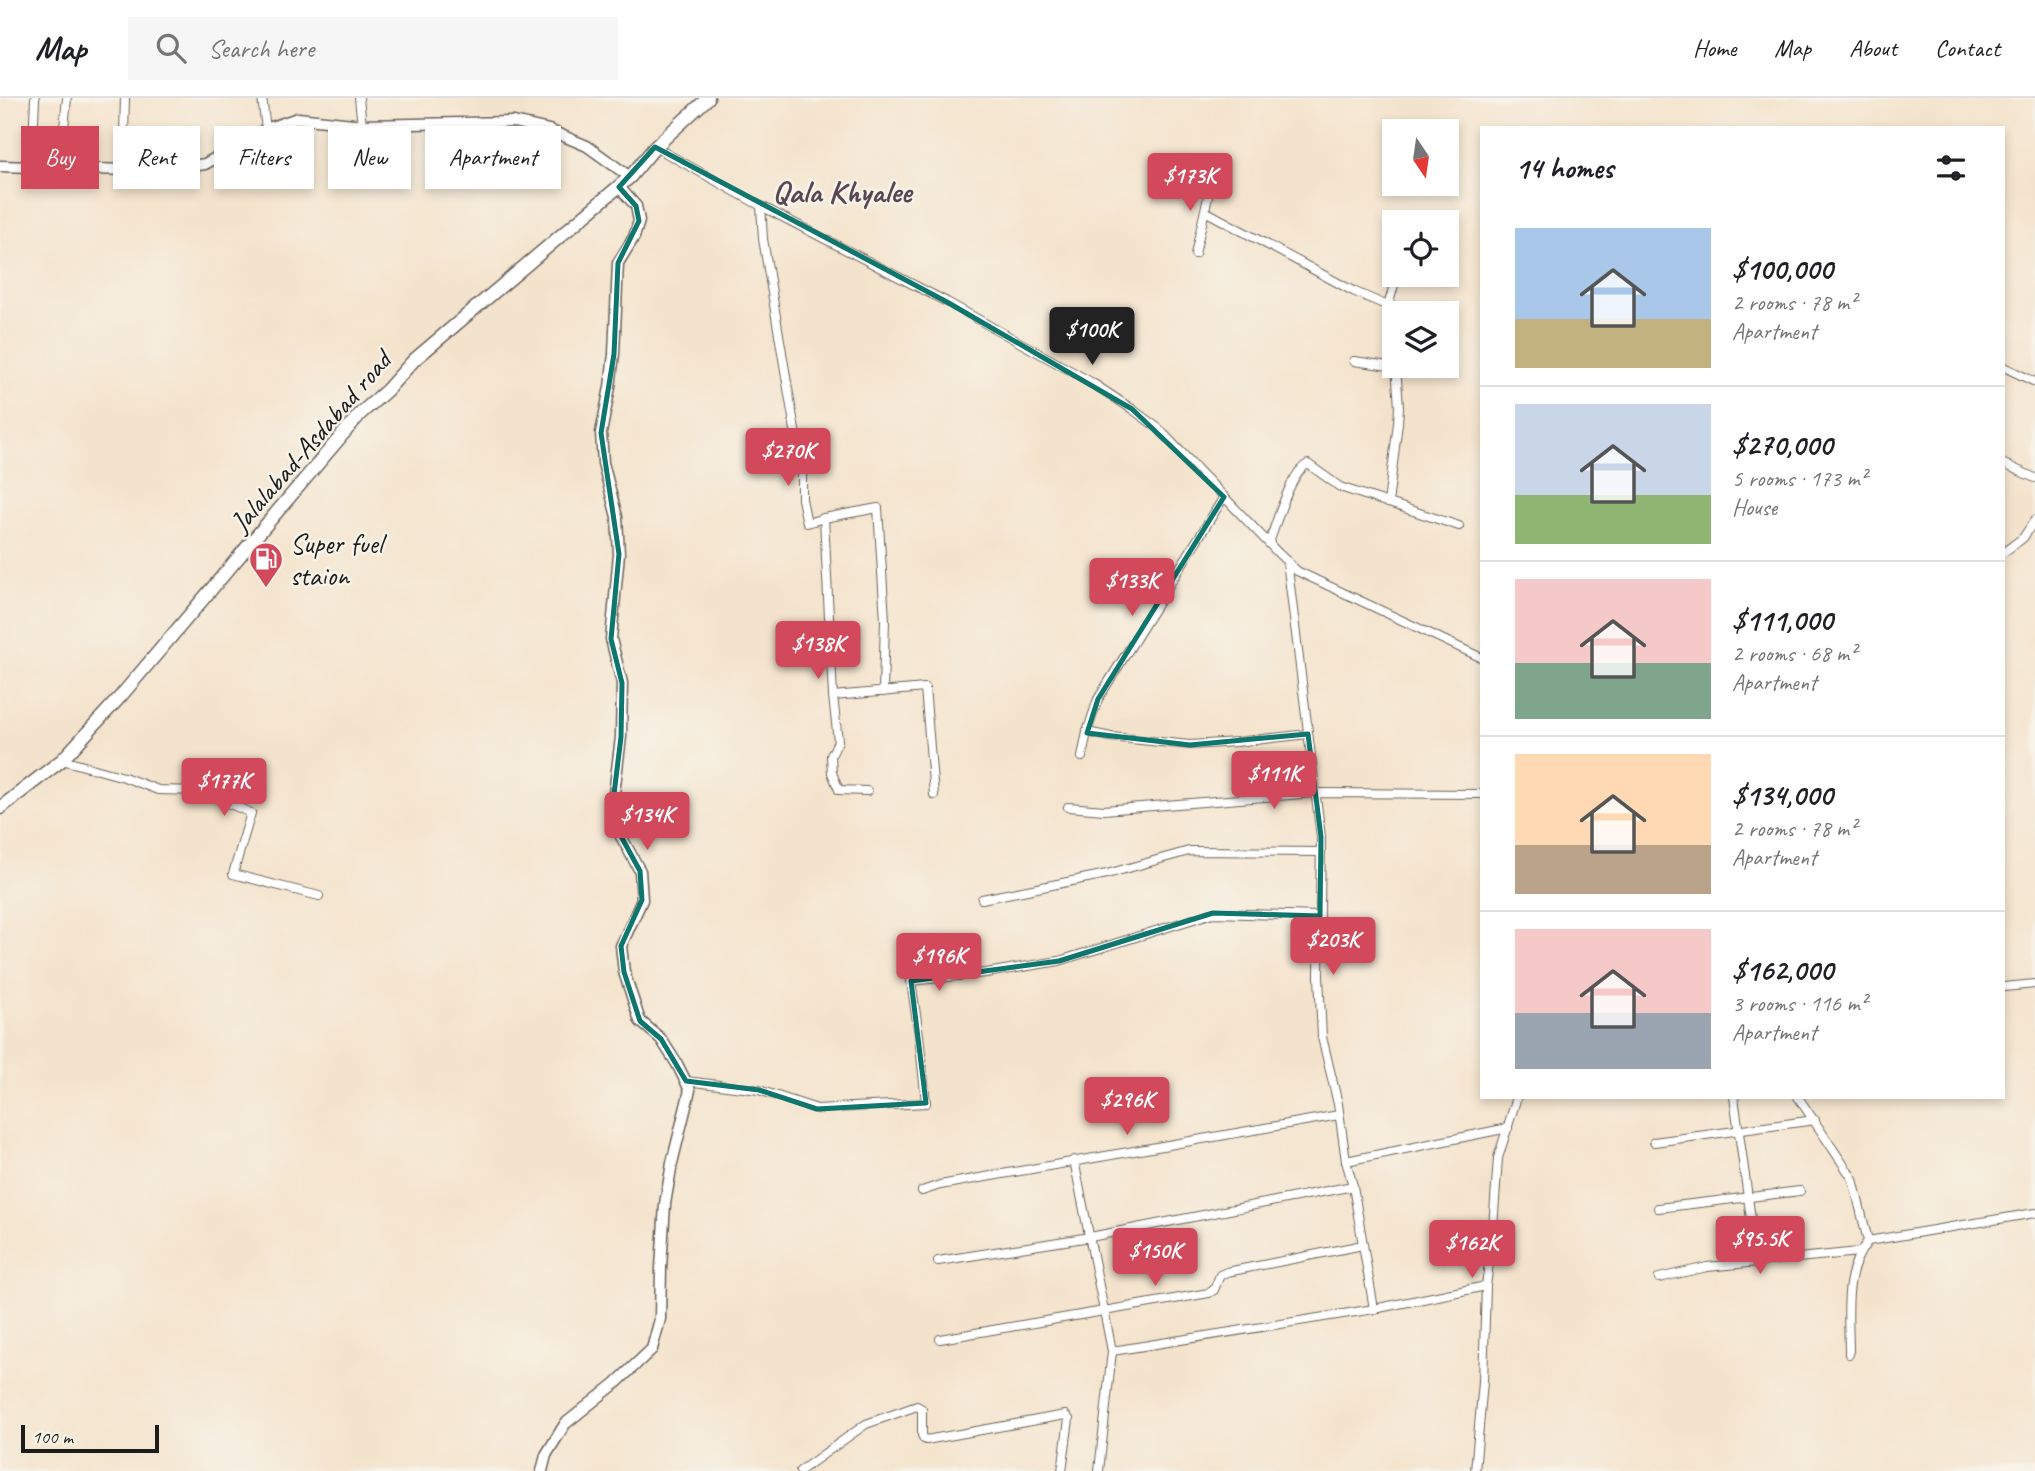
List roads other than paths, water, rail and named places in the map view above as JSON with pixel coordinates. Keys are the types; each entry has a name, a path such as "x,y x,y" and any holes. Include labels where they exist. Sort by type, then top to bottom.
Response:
{"main road":[{"name":"Jalalabad-Asdabad road","path":"0,808 62,760 128,688 360,414 387,390 414,360 619,187 654,147 708,98"}],"street":[{"path":"34,126 35,98"},
{"path":"64,126 67,98"},
{"path":"124,126 125,98"},
{"path":"262,98 266,126"},
{"path":"359,98 362,125"},
{"path":"272,126 298,118 362,125 470,121 524,123 587,146 630,177"},
{"path":"654,147 761,206 947,302 1091,382 1158,428 1297,570 1480,657"},
{"path":"0,166 21,167"},
{"path":"1195,254 1212,179"},
{"path":"542,1471 546,1455 565,1424 616,1383 652,1349 660,1319 665,1205 690,1090 661,1039 640,1021 624,972 621,946 642,900 640,871 611,818 621,737 622,683 611,639 619,554 617,517 603,463 601,433 614,354 618,263 634,237 639,221 636,206 619,187"},
{"path":"761,206 802,472 802,499 807,523 878,508 886,621 883,692"},
{"path":"1205,211 1353,291 1382,303"},
{"path":"1354,361 1382,364"},
{"path":"2005,367 2035,382"},
{"path":"1388,503 1398,424 1397,378"},
{"path":"1269,543 1293,482 1304,465 1308,464 1340,487 1459,526"},
{"path":"2005,464 2035,478"},
{"path":"1082,757 1098,699 1224,497"},
{"path":"824,518 838,741 831,755 832,773 839,790 867,791"},
{"path":"2005,551 2023,538 2035,520"},
{"path":"1287,561 1321,852 1319,977 1322,1037 1353,1186 1374,1309"},
{"path":"834,696 925,688 934,795"},
{"path":"1087,732 1190,745 1308,734"},
{"path":"62,760 124,777 158,790 200,791 251,813 233,874 319,896"},
{"path":"1068,807 1104,810 1315,793 1480,794"},
{"path":"982,899 1107,874 1189,851 1321,852"},
{"path":"686,1081 758,1090 817,1109 926,1103 911,981 986,973 1059,961 1213,913 1320,916"},
{"path":"2005,987 2035,984"},
{"path":"1475,1471 1483,1382 1486,1286 1498,1158 1516,1099"},
{"path":"1734,1099 1757,1262"},
{"path":"1799,1099 1853,1179 1868,1241"},
{"path":"922,1191 940,1185 1074,1160 1339,1115"},
{"path":"1654,1142 1815,1120"},
{"path":"1346,1161 1508,1128"},
{"path":"1074,1160 1112,1351 1099,1471"},
{"path":"938,1261 1090,1237 1353,1186"},
{"path":"1658,1208 1748,1195 1800,1191"},
{"path":"1849,1354 1849,1283 1859,1252 1868,1241 2035,1213"},
{"path":"940,1339 1209,1293 1214,1290 1218,1278 1227,1272 1363,1245"},
{"path":"1659,1278 1707,1267 1859,1252"},
{"path":"1112,1351 1374,1309 1486,1286"},
{"path":"800,1471 866,1424 917,1406 922,1409 922,1435 926,1440 1065,1415 1069,1419 1062,1471"}],"place":[{"name":"Super fuel staion","path":"266,589"}],"district":[{"name":"Qala Khyalee","path":"842,191"}]}
